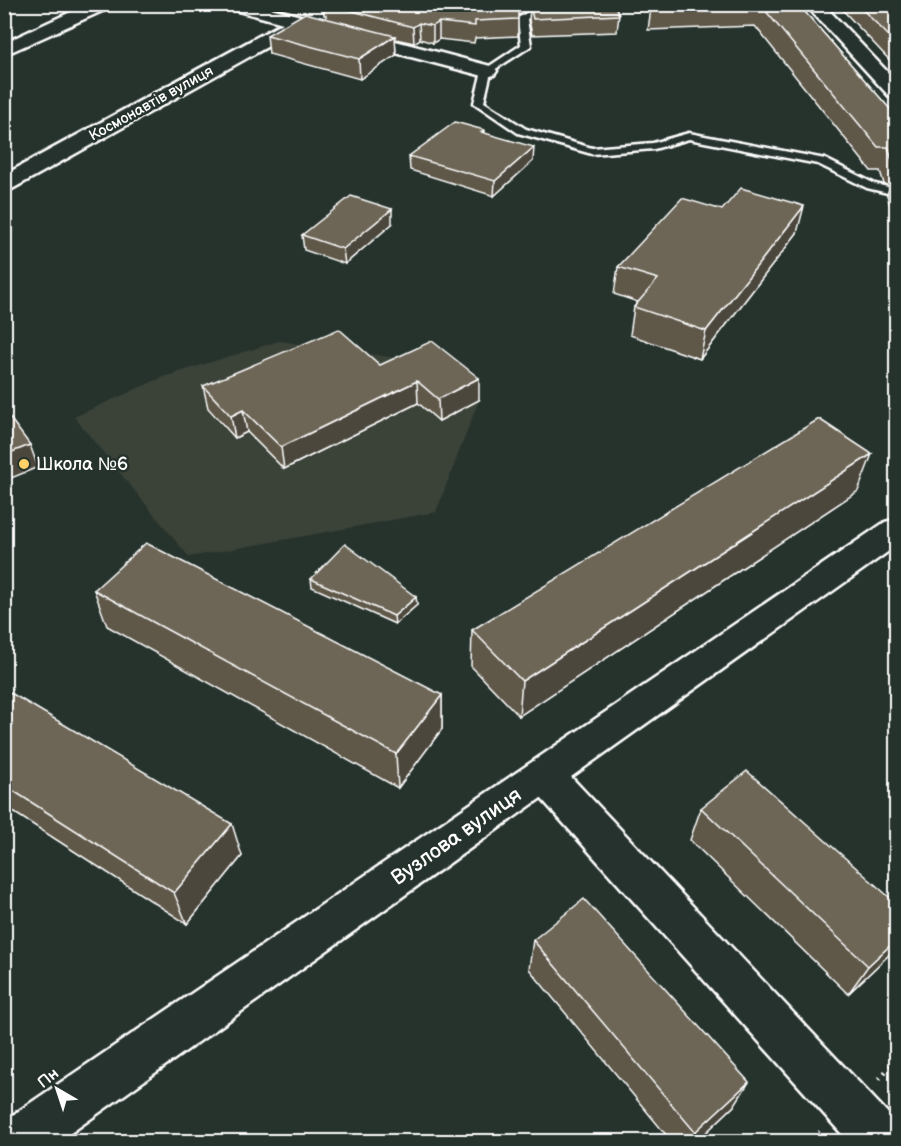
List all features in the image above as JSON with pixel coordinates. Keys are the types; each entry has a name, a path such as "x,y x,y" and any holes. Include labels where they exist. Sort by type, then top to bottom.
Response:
{"street":[{"path":"4,50 103,4"},
{"path":"233,4 487,71"},
{"path":"813,4 897,93"},
{"name":"Космонавтів вулиця","path":"4,184 298,22"},
{"name":"Вузлова вулиця","path":"16,1142 897,530"},
{"path":"544,774 882,1142"}],"lane":[{"path":"538,10 522,18 526,46 487,71 479,103 522,132 592,151 654,146 689,136 821,161 871,186 897,192"}],"shaded area":[{"path":"279,341 432,363 479,400 436,512 189,557 74,417 163,377"}],"building":[{"path":"326,4 518,4 518,19 475,21 475,26 439,22 433,26 419,23 413,27"},
{"path":"530,4 614,4 619,15 533,19"},
{"path":"658,4 746,4 651,8"},
{"path":"760,4 798,4 897,117 897,161 892,160 888,147 878,147"},
{"path":"857,4 894,4 897,7 897,44"},
{"path":"305,13 395,36 359,59 267,35"},
{"path":"455,122 534,147 495,181 409,156"},
{"path":"741,188 804,206 706,331 634,307 658,279 618,267 682,198 722,210"},
{"path":"351,196 392,209 343,249 302,235"},
{"path":"339,329 380,365 432,341 479,378 438,399 417,381 281,447 243,410 231,416 203,386"},
{"path":"4,410 30,445 4,455"},
{"path":"819,419 872,454 522,681 472,630"},
{"path":"146,543 442,695 396,754 94,590"},
{"path":"345,544 416,597 394,616 311,579"},
{"path":"4,689 232,824 174,893 4,785"},
{"path":"747,771 897,904 897,939 868,966 701,808"},
{"path":"584,899 749,1082 695,1132 533,940"}],"place":[{"name":"Школа №6","path":"24,464"}]}
